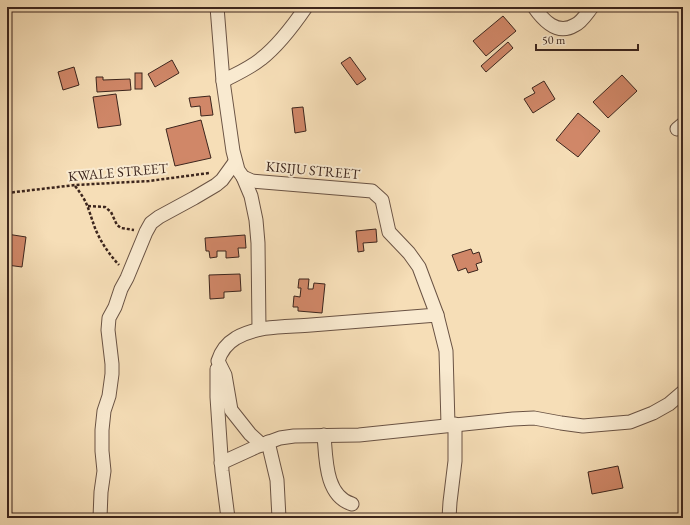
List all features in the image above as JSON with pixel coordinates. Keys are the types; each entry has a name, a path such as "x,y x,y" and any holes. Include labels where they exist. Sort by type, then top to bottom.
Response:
{"street":[{"path":"100,518 104,470 102,430 104,411 110,390 112,374 108,330 109,318 116,307 121,290 151,223 222,180 232,166 217,7"},
{"path":"223,81 247,69 262,59 288,33 306,7"},
{"path":"534,7 544,20 555,27 564,28 575,26 592,7"},
{"path":"232,166 243,176 251,196 256,220 258,243 259,329"},
{"name":"KISIJU STREET","path":"243,176 252,181 372,191 382,200 389,232 409,253 419,267 437,315 446,351 455,461 449,518"},
{"path":"228,518 217,397 218,361 221,351 227,344 259,329 271,327 437,315"},
{"path":"218,361 225,375 231,410 250,434 265,443 277,480 279,518"},
{"path":"222,463 237,454 265,443 294,436 359,434 451,424 534,418 583,426 630,422 653,414 669,404 683,392"},
{"path":"324,435 328,475 333,488 344,502 352,504"}],"path":[{"name":"KWALE STREET","path":"7,193 75,185 149,181 232,166"},
{"path":"75,185 84,197 100,238 118,264 129,274"},
{"path":"88,206 108,208 117,225 121,228 146,232"}],"building":[{"path":"503,16 516,31 486,56 473,41"},
{"path":"508,42 513,48 486,72 481,66"},
{"path":"350,57 366,79 357,85 341,63"},
{"path":"172,60 179,73 155,87 148,74"},
{"path":"74,67 79,85 63,90 58,72"},
{"path":"135,73 142,73 142,89 135,89"},
{"path":"622,75 637,91 608,118 593,102"},
{"path":"96,77 103,77 103,80 130,79 131,90 97,92"},
{"path":"544,81 555,99 533,113 524,99 535,93 532,88"},
{"path":"116,94 121,125 98,128 93,97"},
{"path":"210,96 213,115 201,116 200,106 191,107 189,98"},
{"path":"303,107 306,131 295,133 292,108"},
{"path":"578,113 600,131 578,157 556,140"},
{"path":"201,120 211,158 175,166 166,129"},
{"path":"376,229 377,242 363,243 364,251 358,252 356,231"},
{"path":"7,234 26,237 22,267 7,265"},
{"path":"245,235 246,248 238,248 239,257 226,258 226,251 217,251 217,257 210,258 209,251 206,251 205,238"},
{"path":"471,249 473,254 479,252 482,262 476,264 478,270 468,273 466,268 458,271 452,255"},
{"path":"240,274 241,291 224,292 224,298 210,299 209,275"},
{"path":"299,279 309,279 308,289 313,289 314,283 325,284 322,313 298,311 298,307 293,307 294,296 300,297 301,288 298,288"},
{"path":"618,466 623,488 592,494 588,472"}]}
